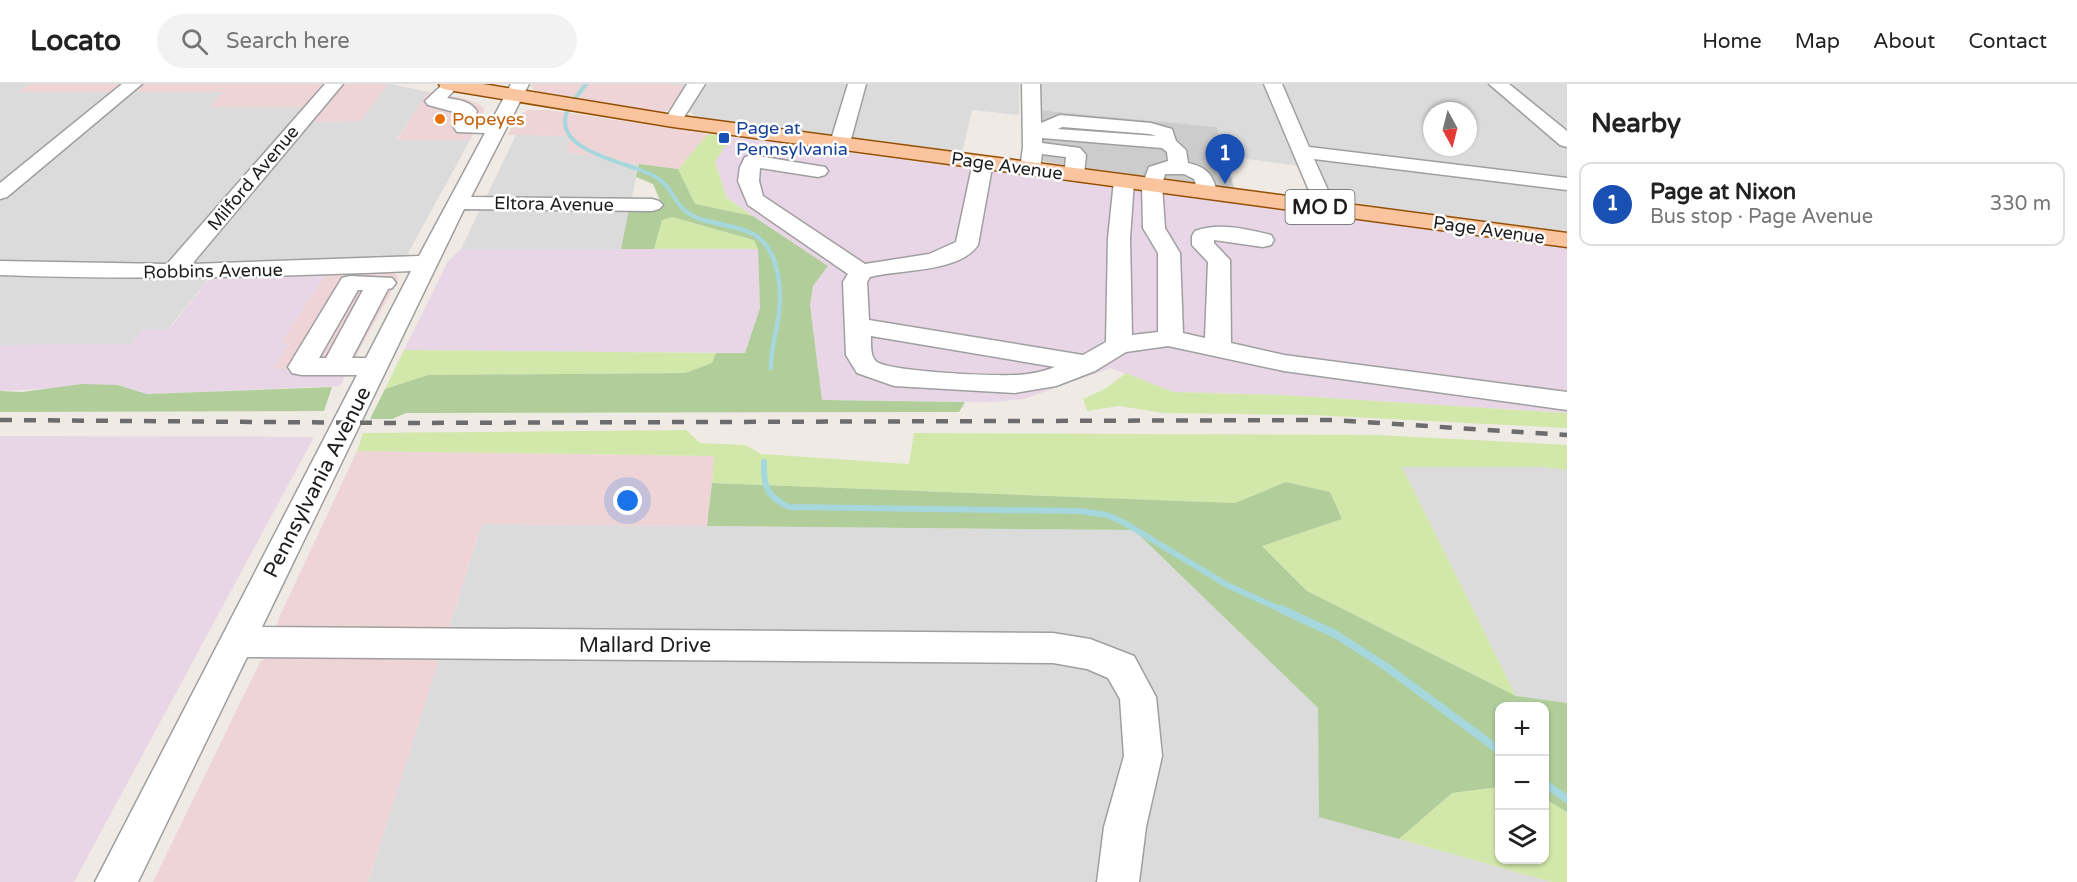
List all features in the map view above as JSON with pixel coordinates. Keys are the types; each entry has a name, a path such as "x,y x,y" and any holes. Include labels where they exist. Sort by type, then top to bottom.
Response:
{"main road":[{"name":"Page Avenue","path":"456,85 516,89 573,105 673,121 1567,240"}],"street":[{"path":"0,193 134,84"},
{"name":"Milford Avenue","path":"173,272 334,84"},
{"path":"673,121 696,84"},
{"path":"840,143 857,84"},
{"path":"1032,84 1039,138"},
{"path":"1273,84 1325,208"},
{"path":"1498,84 1567,141"},
{"path":"456,85 434,101 460,106 468,111 462,126 464,128 497,127"},
{"name":"Pennsylvania Avenue","path":"116,882 456,203 516,89"},
{"path":"1030,169 1039,138 1049,125 1060,121 1159,130 1165,133 1167,143 1176,150 1179,168"},
{"path":"769,134 752,161 747,174 749,188 755,201 861,272"},
{"path":"1039,138 1076,155 1074,175"},
{"path":"1303,152 1567,184"},
{"path":"752,161 818,171"},
{"path":"983,162 967,245 956,253 940,258 877,266 861,272 855,282 859,355 866,367 894,376 1015,384 1047,380 1086,365 1119,345 1171,339 1284,363 1567,401"},
{"path":"1171,339 1169,253 1154,228 1152,185 1156,171 1162,167 1195,171 1203,177 1207,192"},
{"path":"1119,345 1119,238 1124,181"},
{"name":"Eltora Avenue","path":"456,203 652,205"},
{"path":"1218,349 1219,260 1203,245 1203,236 1208,233 1263,240"},
{"path":"1169,253 1219,260"},
{"name":"Robbins Avenue","path":"0,268 173,272 422,273"},
{"path":"375,366 301,367 356,302 422,273"},
{"path":"334,367 356,302"},
{"path":"857,326 1086,365"},
{"name":"Mallard Drive","path":"237,642 1053,648 1090,654 1120,668 1138,698 1143,756 1125,827 1118,882"}],"shaded area":[{"path":"0,84 30,84 20,92 225,92 210,107 303,107 291,122 360,121 388,84 391,84 428,92 397,139 470,140 407,255 334,263 219,266 168,329 144,329 132,344 0,345"},
{"path":"30,84 125,84 115,92 19,92"},
{"path":"142,84 323,84 303,107 209,107 224,92 132,92"},
{"path":"340,84 388,84 360,121 310,122"},
{"path":"531,84 686,86 672,109 661,113 540,92 533,89"},
{"path":"668,84 1019,84 1019,115 972,110 962,153 698,118 687,110 698,88"},
{"path":"1039,84 1264,84 1299,166 1226,156 1217,127 1040,110"},
{"path":"1280,84 1567,84 1567,232 1370,206 1338,199 1329,193"},
{"path":"428,92 463,98 479,104 484,109 470,140 397,140"},
{"path":"528,110 549,110 708,134 678,169 639,164 567,152 570,136 508,135 517,116"},
{"path":"1040,110 1217,127 1234,188 1046,162 1041,159"},
{"path":"516,135 571,136 567,152 639,164 621,249 461,249"},
{"path":"731,137 1567,248 1567,413 1282,395 1173,392 1111,368 1024,399 993,402 822,400 810,305 813,286 828,266 727,198 715,161"},
{"path":"461,249 758,249 760,308 745,353 404,350 448,261"},
{"path":"394,272 399,278 348,370 272,370 289,344 281,343 326,274"},
{"path":"326,274 281,343 289,344 273,369 348,370 340,386 147,394 117,385 0,391 0,345 132,344 144,329 169,329 210,278"},
{"path":"0,436 314,437 74,882 0,882"},
{"path":"357,451 715,456 707,526 482,524 447,633 280,631 276,627 278,620"},
{"path":"1402,467 1542,467 1567,470 1567,703 1516,696"},
{"path":"482,524 1134,530 1318,708 1320,817 1552,882 368,882"},
{"path":"270,656 440,657 368,882 153,882 260,662"}],"green space":[{"path":"708,134 731,137 715,162 727,198 753,216 695,204 678,169"},
{"path":"639,164 678,169 695,204 753,216 828,266 813,286 810,305 822,400 965,402 959,412 406,413 392,419 370,419 385,389 428,375 685,373 712,363 716,353 745,353 760,308 758,249 754,240 672,217 662,220 654,249 621,249 629,210 657,211 660,200 653,184 636,177"},
{"path":"672,217 754,240 758,249 654,249 662,220"},
{"path":"404,350 716,353 712,363 685,373 428,375 385,389"},
{"path":"1126,373 1173,392 1282,395 1567,413 1567,428 1312,415 1164,413 1119,406 1087,411 1083,399 1105,389"},
{"path":"82,384 117,385 147,394 332,387 324,411 0,412 0,391 22,392"},
{"path":"686,430 700,443 745,445 761,454 909,464 914,433 1378,435 1567,445 1567,470 1542,467 1402,467 1516,696 1307,591 1262,546 1342,519 1330,492 1286,482 1235,503 712,483 714,456 357,451 363,433"},
{"path":"1286,482 1330,492 1342,519 1262,546 1307,591 1516,696 1567,703 1567,812 1549,801 1549,702 1495,702 1495,788 1452,793 1399,839 1319,817 1318,708 1134,530 707,526 712,483 1235,503"},
{"path":"1495,788 1495,864 1549,864 1549,801 1567,812 1567,882 1552,882 1399,839 1452,793"}],"waterway":[{"path":"586,84 570,106 565,120 567,132 575,141 600,156 654,176 668,188 681,207 709,222"},
{"path":"704,220 753,234 768,248 773,258 779,280 780,303 771,368"},
{"path":"764,462 764,478 768,490 771,495 789,507 1080,511 1107,515 1123,522 1227,585 1284,611"},
{"path":"1281,609 1335,634 1385,666 1495,747"},
{"path":"1549,786 1567,799"}],"railway":[{"path":"0,420 395,423 1332,420 1567,435"}],"place":[{"name":"Popeyes","path":"440,119"},
{"name":"Page at Pennsylvania","path":"724,138"},
{"name":"Page at Nixon","path":"1225,184"}]}
